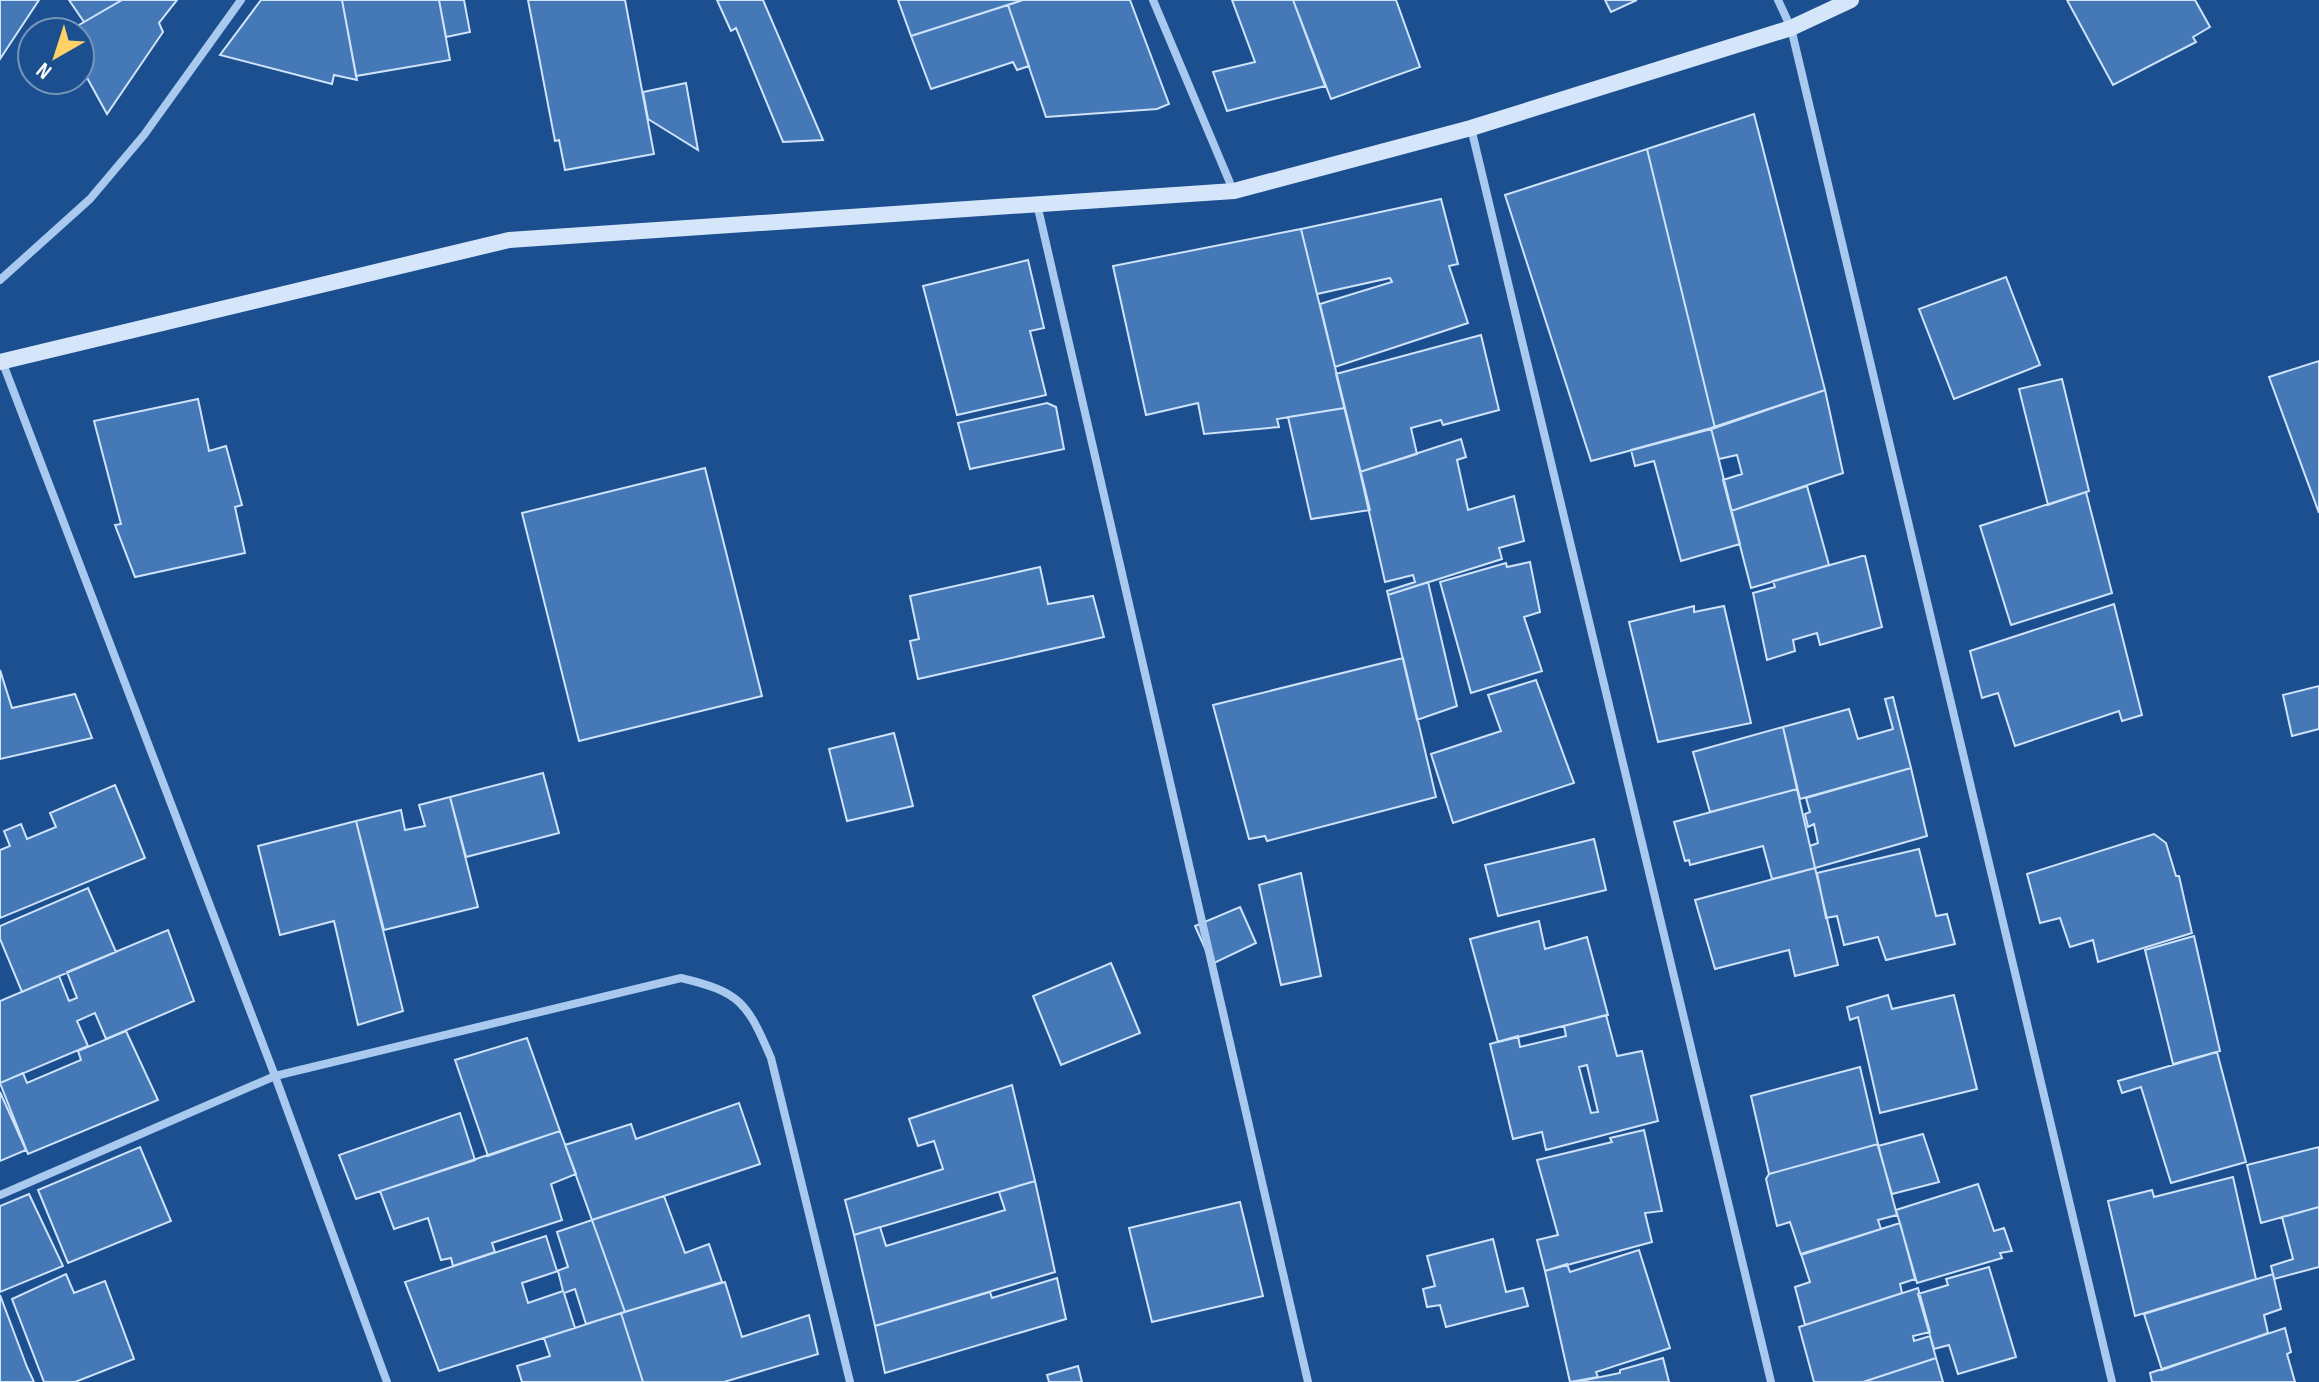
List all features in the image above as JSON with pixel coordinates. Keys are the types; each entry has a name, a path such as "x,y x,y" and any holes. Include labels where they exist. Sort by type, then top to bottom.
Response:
{"street":[{"path":"0,280 90,199 144,135 241,0"},
{"path":"1153,0 1234,191"},
{"path":"1778,0 1791,28 2112,1382"},
{"path":"387,1382 275,1076 1,360 509,240 1234,191 1471,128 1791,28 1851,0"},
{"path":"1471,128 1771,1382"},
{"path":"1037,204 1308,1382"},
{"path":"0,1195 275,1076 681,978 723,988 753,1014 771,1058 850,1382"}],"building":[{"path":"0,0 39,0 28,16 16,16 16,35 0,59"},
{"path":"69,0 122,0 94,16 80,16"},
{"path":"122,0 177,0 159,23 163,32 107,114 96,94 94,16"},
{"path":"261,0 342,0 357,80 334,75 332,84 220,55"},
{"path":"342,0 439,0 450,60 356,76"},
{"path":"439,0 464,0 470,32 446,37"},
{"path":"528,0 625,0 654,154 565,170 559,140 555,141"},
{"path":"717,0 763,0 823,140 783,142 736,28 731,31"},
{"path":"898,0 1023,0 911,36"},
{"path":"1023,0 1130,0 1169,104 1157,109 1046,117 1008,5"},
{"path":"1232,0 1293,0 1325,86 1227,111 1213,72 1255,62"},
{"path":"1293,0 1396,0 1420,67 1331,99"},
{"path":"1605,0 1637,0 1611,12"},
{"path":"2067,0 2195,0 2210,27 2193,37 2196,42 2113,85"},
{"path":"1008,5 1029,66 1017,70 1013,62 931,89 911,36"},
{"path":"686,83 698,150 648,119 643,92"},
{"path":"1754,114 1825,390 1715,428 1647,149"},
{"path":"1647,149 1715,428 1591,461 1505,195"},
{"path":"1441,199 1458,264 1449,266 1468,323 1335,367 1320,304 1392,282 1390,278 1317,294 1301,229"},
{"path":"1301,229 1345,408 1277,419 1279,427 1204,434 1198,403 1146,415 1113,266"},
{"path":"1028,260 1044,328 1030,331 1046,395 957,415 923,286"},
{"path":"2006,277 2040,365 1954,399 1919,309"},
{"path":"1481,335 1499,410 1443,425 1441,420 1411,428 1417,454 1360,472 1336,374"},
{"path":"2319,361 2319,513 2269,377"},
{"path":"2062,379 2089,491 2048,505 2019,389"},
{"path":"1825,390 1843,473 1731,511 1723,480 1742,474 1737,455 1719,459 1711,428"},
{"path":"198,399 209,451 226,446 242,505 235,507 245,553 135,577 115,525 121,524 94,421"},
{"path":"1047,403 1056,407 1064,449 970,469 958,423"},
{"path":"1345,408 1370,510 1311,519 1288,417"},
{"path":"1711,428 1740,544 1681,561 1654,461 1635,466 1631,450"},
{"path":"1461,439 1466,457 1457,460 1468,510 1514,496 1524,541 1499,548 1502,559 1388,595 1387,591 1415,582 1413,575 1385,582 1360,472"},
{"path":"705,468 762,696 579,741 522,513"},
{"path":"1807,486 1829,565 1751,588 1731,511"},
{"path":"2086,492 2112,593 2011,625 1980,526"},
{"path":"1865,556 1882,627 1820,645 1817,633 1793,640 1795,651 1767,660 1753,593 1775,587 1773,581"},
{"path":"1530,562 1540,612 1524,617 1542,671 1471,693 1440,582 1506,563 1507,567"},
{"path":"1040,567 1048,604 1093,596 1104,637 918,679 910,641 919,639 910,596"},
{"path":"1428,582 1457,706 1417,720 1388,595"},
{"path":"2114,604 2142,715 2122,721 2119,711 2015,746 1998,693 1982,698 1970,651"},
{"path":"1694,606 1694,612 1724,606 1751,723 1658,742 1629,622"},
{"path":"1403,658 1436,797 1267,841 1265,836 1249,839 1213,705"},
{"path":"0,670 12,708 75,694 92,738 0,759"},
{"path":"1536,680 1574,783 1453,823 1431,754 1501,731 1488,695"},
{"path":"2319,686 2319,729 2292,736 2283,695"},
{"path":"1893,697 1911,768 1800,799 1783,727 1849,709 1858,739 1893,729 1885,699"},
{"path":"1783,727 1797,789 1710,812 1693,752"},
{"path":"894,733 913,806 847,821 829,749"},
{"path":"1911,768 1927,836 1815,868 1810,846 1818,843 1814,824 1808,827 1805,814 1810,812 1806,798"},
{"path":"543,773 559,833 466,857 450,797"},
{"path":"115,785 145,858 0,918 0,850 10,846 4,831 21,824 27,839 56,827 50,813"},
{"path":"1797,789 1815,868 1772,879 1763,846 1690,865 1689,860 1685,861 1674,822"},
{"path":"450,797 478,907 384,930 356,821 401,810 405,830 425,826 419,805"},
{"path":"356,821 403,1011 358,1025 334,921 280,935 258,846"},
{"path":"2154,834 2166,843 2176,876 2179,876 2192,933 2098,962 2093,940 2070,947 2060,918 2040,923 2027,874"},
{"path":"1594,839 1606,890 1498,916 1485,865"},
{"path":"1919,849 1936,916 1947,914 1955,944 1886,960 1878,937 1844,945 1837,916 1826,918 1817,873"},
{"path":"1815,868 1838,965 1795,976 1789,950 1715,969 1695,900"},
{"path":"1301,873 1321,976 1281,985 1259,885"},
{"path":"88,888 116,952 22,992 0,939 0,926"},
{"path":"1240,907 1256,943 1212,964 1195,926"},
{"path":"1539,921 1545,949 1587,937 1608,1015 1498,1042 1470,939"},
{"path":"168,930 194,1001 106,1039 95,1013 77,1021 88,1046 0,1083 0,1001 59,976 69,1001 77,998 67,972"},
{"path":"2194,936 2220,1051 2173,1064 2145,950"},
{"path":"1111,963 1140,1033 1061,1065 1033,996"},
{"path":"1888,995 1892,1009 1954,995 1977,1089 1880,1113 1858,1017 1850,1020 1847,1007"},
{"path":"1606,1015 1617,1056 1642,1051 1658,1121 1546,1150 1542,1132 1513,1139 1490,1044 1518,1036 1520,1047 1566,1036 1564,1026","holes":["1587,1065 1598,1112 1591,1113 1579,1067"]},
{"path":"126,1031 158,1100 28,1154 0,1083 23,1073 27,1083 81,1060 78,1051"},
{"path":"527,1038 560,1131 488,1156 455,1060"},
{"path":"2217,1052 2246,1162 2171,1183 2141,1087 2122,1093 2118,1081"},
{"path":"1860,1067 1878,1144 1769,1174 1751,1096"},
{"path":"1012,1085 1035,1181 854,1235 845,1200 943,1169 934,1141 918,1146 909,1119"},
{"path":"0,1092 26,1150 0,1161"},
{"path":"739,1103 760,1164 592,1220 565,1145 631,1124 636,1139"},
{"path":"460,1113 475,1160 356,1199 339,1155"},
{"path":"1644,1130 1662,1211 1645,1213 1652,1242 1545,1271 1537,1240 1558,1235 1537,1160 1612,1142 1610,1138"},
{"path":"560,1131 576,1174 551,1184 562,1220 492,1243 495,1252 453,1266 451,1258 441,1260 428,1218 394,1229 380,1191"},
{"path":"1923,1134 1939,1182 1892,1194 1878,1146"},
{"path":"1878,1144 1897,1215 1878,1220 1881,1229 1801,1255 1790,1222 1777,1226 1766,1179 1769,1174"},
{"path":"140,1147 171,1221 68,1263 38,1190"},
{"path":"2319,1147 2319,1207 2261,1223 2247,1165"},
{"path":"2233,1177 2256,1279 2135,1316 2108,1201 2152,1190 2154,1197"},
{"path":"1035,1181 1055,1272 875,1326 854,1235 880,1227 886,1246 1005,1210 999,1192"},
{"path":"1978,1184 1994,1231 2004,1228 2012,1251 2000,1253 2002,1258 1917,1283 1896,1210"},
{"path":"29,1194 63,1266 0,1292 0,1206"},
{"path":"664,1196 685,1253 709,1244 722,1282 625,1312 592,1220"},
{"path":"1240,1202 1263,1296 1152,1322 1129,1228"},
{"path":"2319,1207 2319,1267 2274,1279 2271,1266 2293,1259 2282,1217"},
{"path":"592,1220 625,1312 586,1324 575,1289 564,1293 575,1328 439,1371 405,1282 546,1236 557,1271 568,1267 557,1232","holes":["558,1271 563,1291 528,1303 522,1283"]},
{"path":"1900,1223 1915,1279 1900,1284 1902,1293 1805,1325 1795,1287 1810,1282 1801,1254"},
{"path":"1493,1239 1506,1292 1523,1288 1528,1306 1446,1327 1440,1305 1427,1307 1423,1289 1435,1286 1427,1256"},
{"path":"1639,1250 1670,1348 1596,1372 1598,1377 1570,1382 1545,1271 1567,1264 1570,1272"},
{"path":"1989,1267 2016,1357 1958,1374 1949,1345 1934,1349 1918,1294 1948,1285 1946,1279"},
{"path":"66,1274 74,1293 105,1281 134,1359 75,1382 44,1382 12,1299"},
{"path":"2273,1274 2281,1309 2264,1315 2268,1333 2162,1370 2144,1314"},
{"path":"1057,1278 1066,1319 885,1373 875,1326 990,1292 992,1298"},
{"path":"725,1282 742,1337 809,1315 818,1354 724,1382 643,1382 621,1313"},
{"path":"1918,1288 1930,1332 1913,1336 1914,1341 1930,1336 1936,1358 1863,1382 1814,1382 1799,1327"},
{"path":"0,1295 27,1367 34,1382 0,1382"},
{"path":"621,1313 643,1382 522,1382 517,1366 550,1356 544,1338"},
{"path":"2285,1328 2291,1352 2287,1354 2295,1382 2152,1382 2150,1373"},
{"path":"1663,1358 1669,1382 1576,1382 1620,1373 1620,1370"},
{"path":"1936,1358 1943,1382 1863,1382"},
{"path":"1078,1366 1082,1382 1049,1382 1047,1375"}]}
